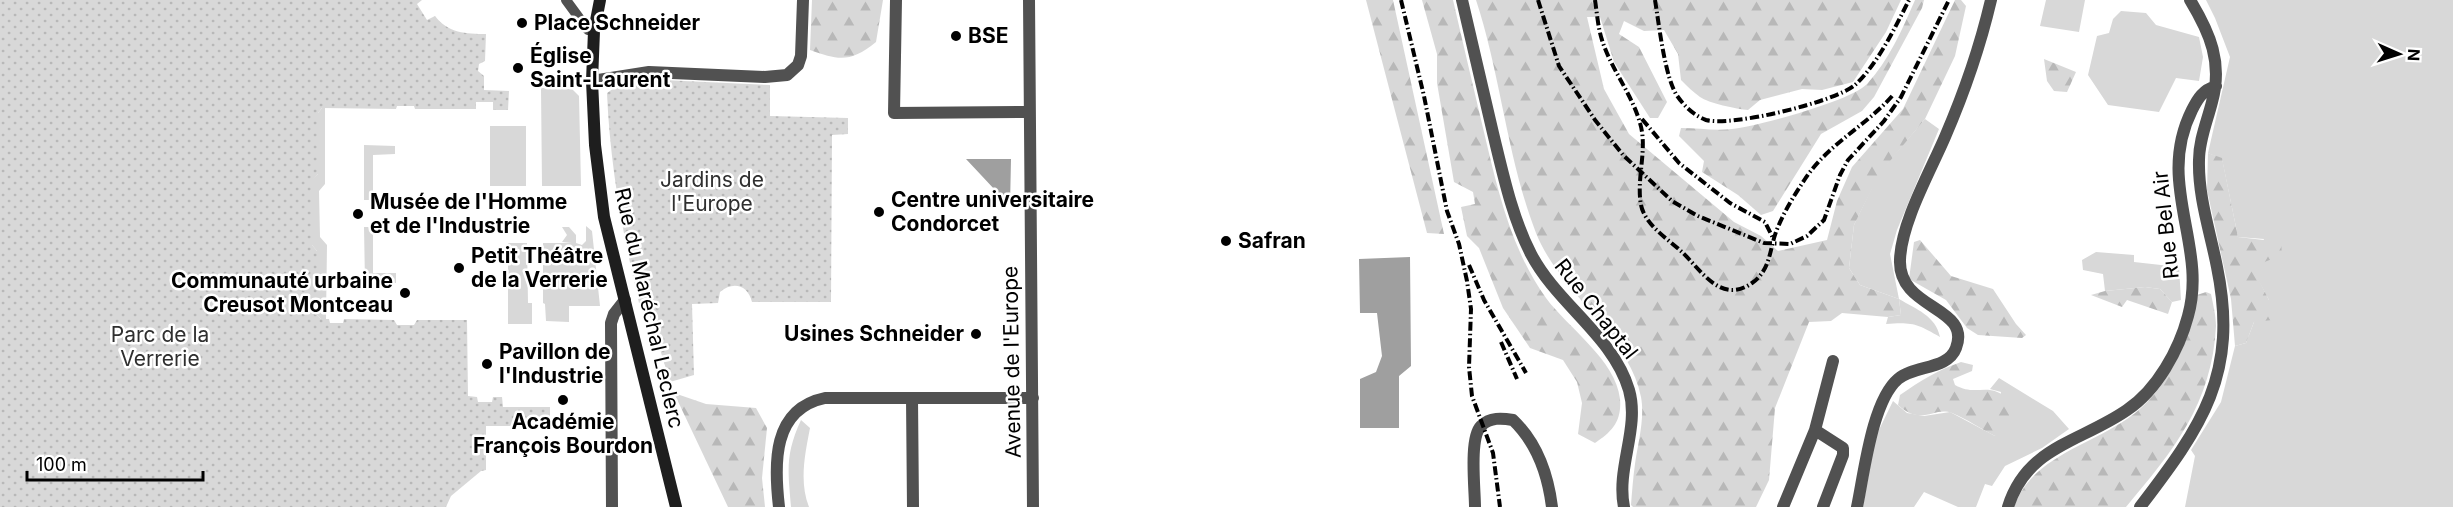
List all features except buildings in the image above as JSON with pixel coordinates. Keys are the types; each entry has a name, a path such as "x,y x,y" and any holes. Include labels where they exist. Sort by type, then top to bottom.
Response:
{"main road":[{"name":"Rue du Maréchal Leclerc","path":"600,0 594,31 592,81 595,145 604,217 676,507"}],"street":[{"path":"566,0 588,30"},
{"path":"592,81 649,72 787,75 798,65 801,56 803,0"},
{"path":"896,0 894,113 1029,112"},
{"name":"Avenue de l'Europe","path":"1029,0 1033,507"},
{"name":"Rue Chaptal","path":"1462,0 1500,164 1521,232 1543,275 1605,346 1618,363 1628,385 1632,410 1622,478 1624,507"},
{"path":"1857,507 1871,436 1886,395 1897,379 1943,362 1951,355 1957,344 1958,336 1951,319 1913,294 1904,284 1900,273 1900,260 1908,223 1972,68 1991,0"},
{"path":"2140,507 2174,462 2202,419 2211,396 2221,357 2224,313 2217,266 2201,198 2199,158 2201,139 2216,86 2217,66 2213,43 2190,0"},
{"name":"Rue Bel Air","path":"2007,507 2024,473 2039,459 2064,442 2108,422 2129,409 2164,368 2180,340 2189,315 2193,282 2178,184 2179,149 2187,120 2197,100 2202,93 2216,86"},
{"path":"612,507 612,322 614,314 625,300"},
{"path":"1783,507 1815,430 1833,361"},
{"path":"779,507 776,473 778,450 784,430 799,408 814,400 825,398 1033,398"},
{"path":"912,398 913,507"},
{"path":"1475,507 1474,453 1477,433 1481,425 1493,419 1502,418 1513,420 1532,444 1542,463 1552,507"},
{"path":"1815,430 1843,448 1843,455 1823,507"}],"green space":[{"name":"Parc de la Verrerie","path":"0,0 422,0 417,4 427,20 435,16 452,29 465,33 486,34 485,61 479,64 478,71 484,76 484,90 509,91 508,110 493,110 493,102 476,102 476,109 415,109 414,106 397,106 396,109 322,108 318,113 318,174 312,181 312,245 317,251 317,315 321,319 329,319 330,323 343,323 344,319 394,320 397,325 414,325 417,320 467,320 468,396 477,397 478,402 492,402 493,397 502,397 503,407 550,407 550,426 486,426 486,470 481,471 451,496 446,507 0,507"},
{"path":"812,0 883,0 876,42 867,49 845,58 810,50"},
{"path":"1366,0 1393,0 1444,234 1427,233"},
{"path":"1422,0 1453,0 1494,172 1514,238 1523,259 1546,298 1601,358 1617,385 1620,407 1617,420 1611,430 1595,443 1578,434 1582,403 1577,382 1563,360 1530,348 1503,308 1479,248 1467,236 1461,207 1475,204 1473,192 1454,182 1437,83 1437,54"},
{"path":"1476,0 1901,0 1886,32 1853,82 1822,90 1802,89 1760,100 1748,110 1730,107 1700,97 1681,80 1678,54 1664,30 1644,31 1624,21 1619,34 1639,47 1667,102 1658,118 1650,118 1614,62 1600,17 1587,17 1604,89 1629,134 1734,222 1761,236 1778,251 1827,240 1837,201 1852,167 1903,109 1955,0 1961,0 1966,6 1955,56 1925,119 1880,173 1854,225 1849,268 1860,285 1899,299 1901,315 1888,317 1842,313 1831,321 1809,322 1775,408 1769,480 1756,507 1633,507 1631,505 1642,422 1641,397 1634,375 1623,354 1560,274 1546,254 1536,233 1518,176 1492,58"},
{"path":"1915,0 1924,0 1922,8 1874,97 1862,111 1821,134 1773,211 1761,215 1738,195 1702,172 1704,161 1679,136 1681,128 1719,130 1745,127 1803,112 1858,91 1875,75 1888,55"},
{"path":"2046,0 2085,0 2079,32 2040,26"},
{"path":"2206,0 2453,0 2453,507 2185,507 2195,456 2191,450 2221,402 2235,346 2246,343 2254,322 2269,300 2251,267 2264,239 2238,237 2222,159 2208,153 2230,57"},
{"path":"2121,11 2146,13 2156,25 2199,37 2203,57 2199,81 2176,78 2159,112 2108,105 2088,75 2097,36 2109,33 2113,19"},
{"path":"2044,59 2076,72 2067,92 2054,91 2047,81"},
{"name":"Jardins de l'Europe","path":"642,79 770,85 770,116 848,118 848,134 832,135 831,302 752,302 744,288 735,286 720,292 718,303 692,304 694,375 670,382 646,305 640,307 623,227 611,147 607,93 621,83"},
{"path":"541,88 571,88 579,96 581,186 542,186"},
{"path":"325,108 325,184 319,191 320,237 327,245 326,319 321,319 317,315 317,251 312,245 312,180 318,174 318,113"},
{"path":"1925,119 1939,129 1897,230 1890,254 1899,299 1860,285 1849,268 1854,225 1879,173"},
{"path":"490,126 526,126 526,186 490,186"},
{"path":"364,145 395,146 395,154 373,155 373,200 364,200"},
{"path":"2208,153 2222,158 2238,237 2281,242 2282,255 2252,267 2269,300 2272,320 2254,322 2246,343 2235,346 2231,299 2207,190"},
{"path":"586,226 592,231 600,306 569,306 569,322 546,321 545,304 543,303 543,243 572,243 562,242 567,235 562,227 569,227 576,235 576,243 582,245 586,241"},
{"path":"364,227 373,227 373,273 396,273 396,283 365,283"},
{"path":"1920,240 1951,276 1993,289 2026,335 2022,338 1978,335 1967,328 1946,300 1909,279 1914,242"},
{"path":"508,243 527,243 528,303 532,303 532,324 508,324"},
{"path":"2096,252 2134,255 2134,262 2179,267 2181,300 2172,302 2160,289 2145,287 2105,291 2103,274 2083,270 2082,260"},
{"path":"2145,287 2160,289 2172,302 2168,314 2127,300 2122,307 2091,295 2105,291"},
{"path":"2206,292 2211,294 2216,326 2207,379 2198,403 2174,446 2126,507 2014,507 2022,490 2033,476 2062,455 2127,419 2153,395 2175,364 2183,347 2190,329 2197,295"},
{"path":"1899,299 1930,318 1940,337 1914,325 1886,324 1888,317 1901,315"},
{"path":"1961,362 1973,365 1972,371 1953,379 1955,385 1963,389 1996,391 2011,402 2007,421 1995,436 1952,413 1914,415 1898,405 1900,395 1907,390 1937,372"},
{"path":"1999,378 2053,411 2069,429 2042,448 2005,466 1992,486 1985,484 1976,507 1958,507 1924,492 1914,507 1863,507 1875,438 1893,401 1907,413 1924,416 1950,412 1995,436 2001,392 1990,389"},
{"path":"674,393 706,404 756,408 767,428 762,478 765,507 728,507"},
{"path":"801,420 810,428 804,478 809,507 791,507 790,453"}],"shaded area":[{"path":"966,159 1011,159 1010,206"},
{"path":"1410,257 1411,366 1399,376 1399,428 1360,428 1360,379 1376,372 1382,356 1377,313 1360,313 1359,259"}],"railway":[{"path":"1401,0 1424,96 1447,211 1459,244 1467,281 1471,309 1469,367 1472,396 1493,453 1500,507"},
{"path":"1538,0 1559,66 1595,120 1623,155 1672,201 1698,216 1764,243 1790,244 1807,236 1824,220 1840,175 1848,160 1884,121 1901,97 1949,0"},
{"path":"1595,0 1606,51 1640,123 1643,143 1640,195 1643,212 1658,231 1704,276 1721,288 1741,289 1758,277 1767,264 1775,235 1790,202 1805,179 1825,155 1893,95"},
{"path":"1655,0 1663,51 1673,89 1694,114 1706,120 1719,121 1783,112 1827,99 1855,85 1878,56 1909,0"},
{"path":"1642,119 1679,163 1730,203 1765,222 1773,238"},
{"path":"1469,265 1484,300 1526,373"},
{"path":"1501,342 1517,379"}],"place":[{"name":"Place Schneider","path":"522,23"},
{"name":"BSE","path":"956,36"},
{"name":"Église Saint-Laurent","path":"518,68"},
{"name":"Centre universitaire Condorcet","path":"879,212"},
{"name":"Musée de l'Homme et de l'Industrie","path":"358,214"},
{"name":"Safran","path":"1226,241"},
{"name":"Petit Théâtre de la Verrerie","path":"459,268"},
{"name":"Communauté urbaine Creusot Montceau","path":"405,293"},
{"name":"Usines Schneider","path":"976,334"},
{"name":"Pavillon de l'Industrie","path":"487,364"},
{"name":"Académie François Bourdon","path":"563,400"}]}
